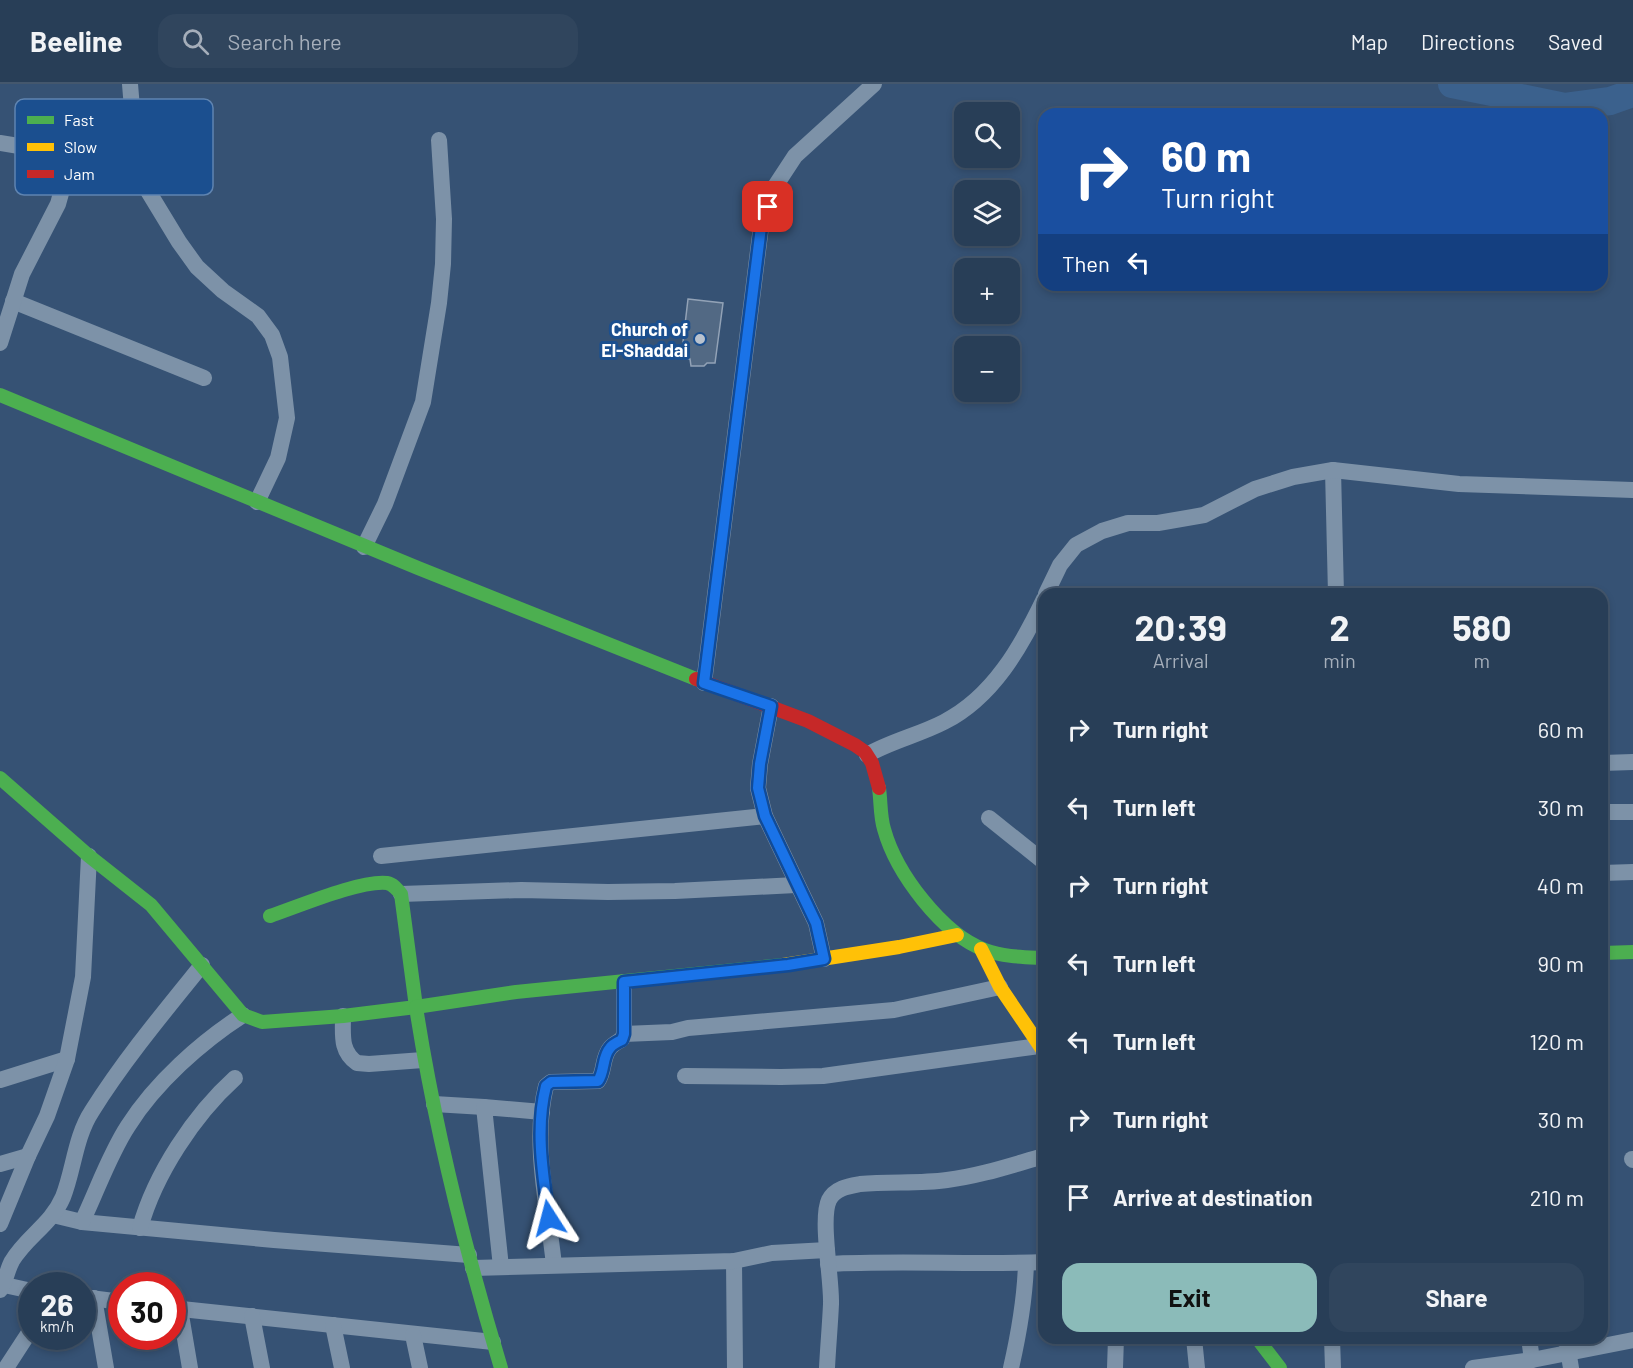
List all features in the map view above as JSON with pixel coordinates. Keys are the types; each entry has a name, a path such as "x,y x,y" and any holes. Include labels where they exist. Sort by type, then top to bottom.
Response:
{"street":[{"path":"130,84 131,99"},
{"path":"704,683 761,227 774,188 795,156 874,84"},
{"path":"364,547 393,484 423,402 443,264 444,219 438,140"},
{"path":"0,143 15,145"},
{"path":"0,343 22,274 61,195"},
{"path":"150,195 197,267 223,291 258,316 272,335 280,357 287,418 278,458 257,502"},
{"path":"13,301 204,378"},
{"path":"0,394 364,547 704,683 771,706 839,736 867,755 874,770 884,829 893,856 908,879 957,934 981,949 1010,956 1038,958"},
{"path":"1049,588 1060,565 1076,545 1102,531 1128,524 1158,523 1204,514 1255,489 1293,477 1333,470 1459,484 1633,490"},
{"path":"1333,470 1336,588"},
{"path":"867,755 887,744 943,723 971,706 1013,659 1038,611"},
{"path":"771,706 758,788 765,816 816,923 824,959"},
{"path":"1608,763 1633,762"},
{"path":"0,778 88,856 151,904 243,1015 262,1022 343,1016 516,992 788,965 899,947 957,934"},
{"path":"1608,812 1633,812"},
{"path":"381,856 765,816"},
{"path":"989,818 1038,857"},
{"path":"0,1224 47,1116 67,1059 83,977 88,856"},
{"path":"1608,873 1633,872"},
{"path":"270,916 376,883 389,883 401,894 423,1060 434,1104 441,1152 501,1368"},
{"path":"401,894 521,890 652,891 796,885"},
{"path":"981,949 1000,987 1038,1044"},
{"path":"1608,953 1633,952"},
{"path":"18,1289 1,1286 12,1262 23,1246 53,1215 63,1196 76,1146 90,1112 155,1023 202,965"},
{"path":"554,1265 540,1131 546,1086 551,1082 598,1081 602,1076 607,1051 622,1040 624,1034 624,982"},
{"path":"624,1034 664,1033 688,1028 894,1010 1000,987"},
{"path":"82,1222 128,1126 156,1090 196,1049 243,1015"},
{"path":"343,1016 343,1043 346,1052 357,1063 423,1060"},
{"path":"685,1076 824,1076 1038,1049"},
{"path":"0,1080 67,1059"},
{"path":"140,1228 145,1208 156,1183 213,1098 235,1078"},
{"path":"434,1104 542,1112"},
{"path":"484,1107 501,1267"},
{"path":"0,1164 28,1156"},
{"path":"827,1368 831,1302 827,1212 830,1200 837,1191 849,1186 946,1181 1038,1158"},
{"path":"53,1215 82,1222 274,1240 501,1267 734,1261 772,1253 882,1261 983,1264 1038,1262"},
{"path":"734,1261 735,1368"},
{"path":"1011,1368 1020,1329 1026,1263"},
{"path":"186,1309 493,1342"},
{"path":"252,1316 262,1368"},
{"path":"333,1325 342,1368"},
{"path":"96,1329 106,1368"},
{"path":"413,1335 420,1368"},
{"path":"1473,1368 1633,1340"},
{"path":"1115,1368 1116,1344"},
{"path":"1195,1344 1197,1368"},
{"path":"1262,1344 1280,1368"},
{"path":"1332,1344 1333,1368"},
{"path":"1530,1344 1532,1359"},
{"path":"186,1350 190,1368"},
{"path":"6,1368 18,1361"}],"building":[{"path":"688,299 723,303 715,363 691,366 690,359 681,359"}],"waterway":[{"path":"1452,84 1565,107 1610,101 1633,93"}],"traffic: fast":[{"path":"0,395 418,568 696,679"},
{"path":"0,778 89,856 151,905 243,1015 262,1022 343,1016 416,1007 401,894 391,884 375,883 345,890 270,916"},
{"path":"879,788 881,814 890,846 910,882 937,916 953,931 985,950 1038,958"},
{"path":"1608,953 1633,952"},
{"path":"501,1368 452,1189 432,1099 416,1007 516,992 783,965"},
{"path":"1262,1344 1280,1368"}],"traffic: slow":[{"path":"783,965 899,947 957,935"},
{"path":"981,949 1000,987 1038,1043"}],"traffic: jam":[{"path":"696,679 808,721 855,745 865,752 872,763 879,788"}],"place":[{"name":"Church of El-Shaddai","path":"700,339"}],"route":[{"path":"549,1218 540,1131 546,1086 551,1082 598,1081 602,1076 607,1051 622,1040 624,1034 624,982 788,965 824,959 816,923 765,816 758,788 771,706 704,683 761,227 768,207"}]}
